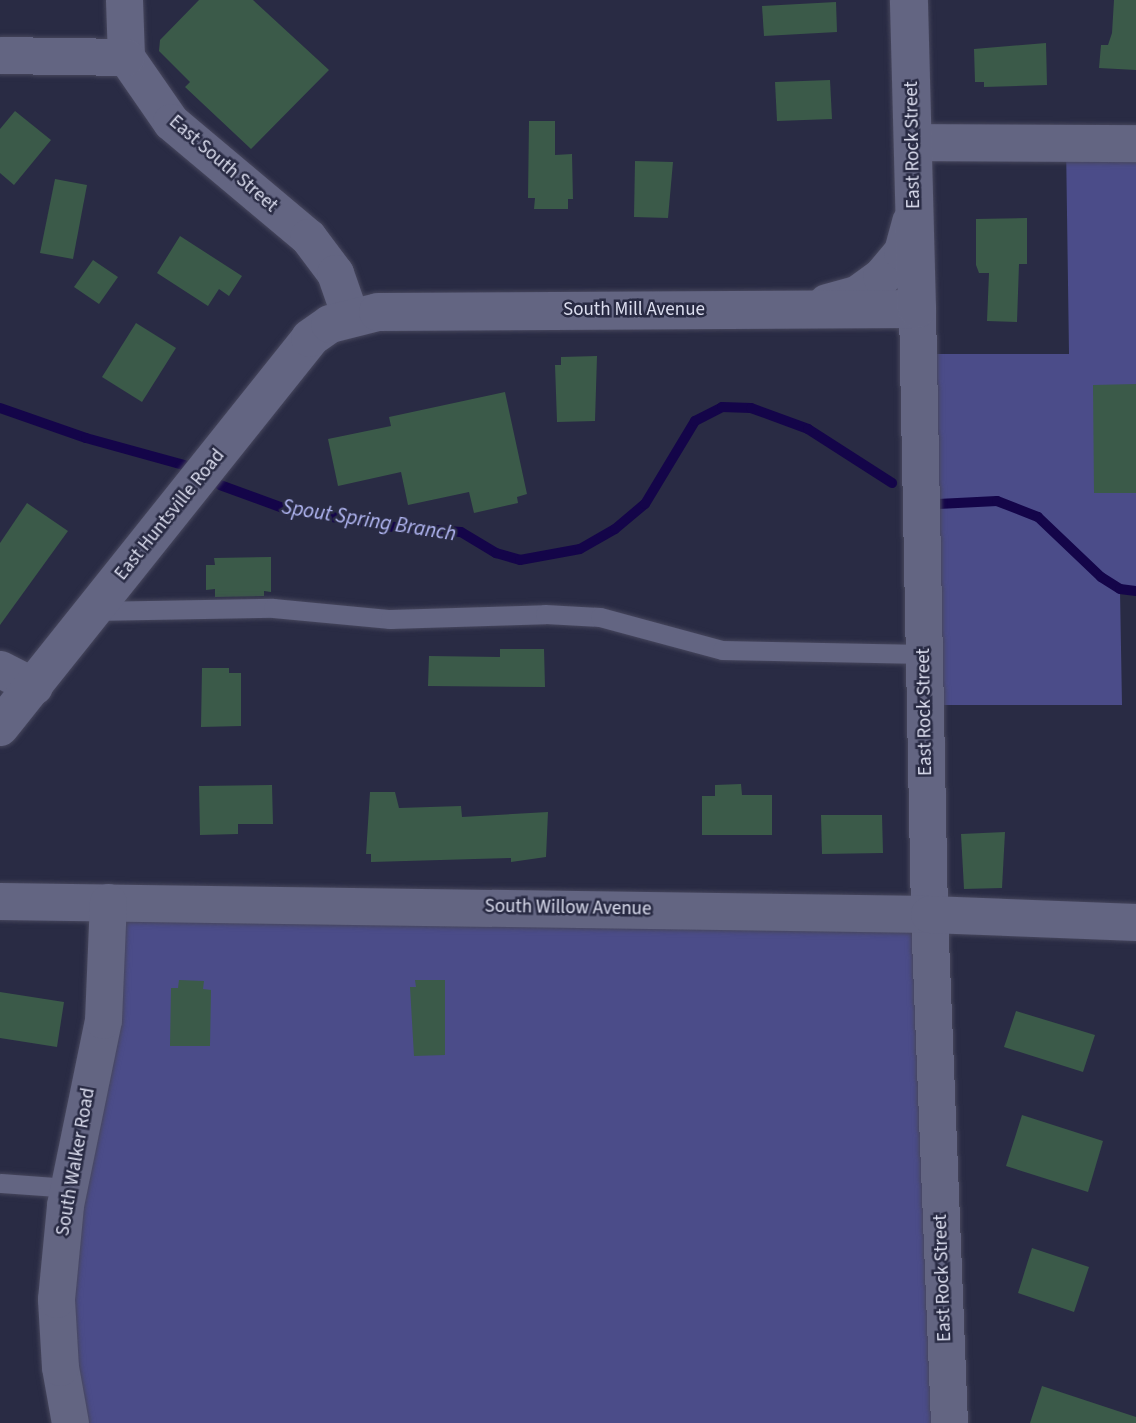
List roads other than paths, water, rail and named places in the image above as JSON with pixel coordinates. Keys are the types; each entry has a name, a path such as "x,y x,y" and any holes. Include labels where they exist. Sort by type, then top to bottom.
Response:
{"street":[{"path":"0,55 126,57 124,0"},
{"name":"East Rock Street","path":"909,0 929,914 949,1423"},
{"name":"East South Street","path":"126,57 171,122 307,237 335,273 350,316"},
{"path":"912,142 1136,143"},
{"path":"804,309 857,295 882,277 903,252 914,210"},
{"name":"South Mill Avenue","path":"350,316 917,309"},
{"name":"East Huntsville Road","path":"0,727 310,338 350,316"},
{"path":"0,669 34,686"},
{"name":"South Willow Avenue","path":"0,901 929,914 1136,922"},
{"name":"South Walker Road","path":"70,1423 60,1367 56,1298 69,1188 103,1020 108,902"}],"lane":[{"path":"93,611 273,608 390,619 559,615 600,617 722,650 924,654"},
{"path":"0,1183 69,1188"}],"waterway":[{"name":"Spout Spring Branch","path":"220,485 283,508 382,526 461,532 496,553 520,560 580,549 615,529 645,504 695,421 722,407 751,408 808,429 892,483"},
{"name":"Spout Spring Branch","path":"0,408 86,438 184,465"},
{"name":"Spout Spring Branch","path":"938,504 997,501 1038,517 1101,577 1120,589 1136,591"}]}
